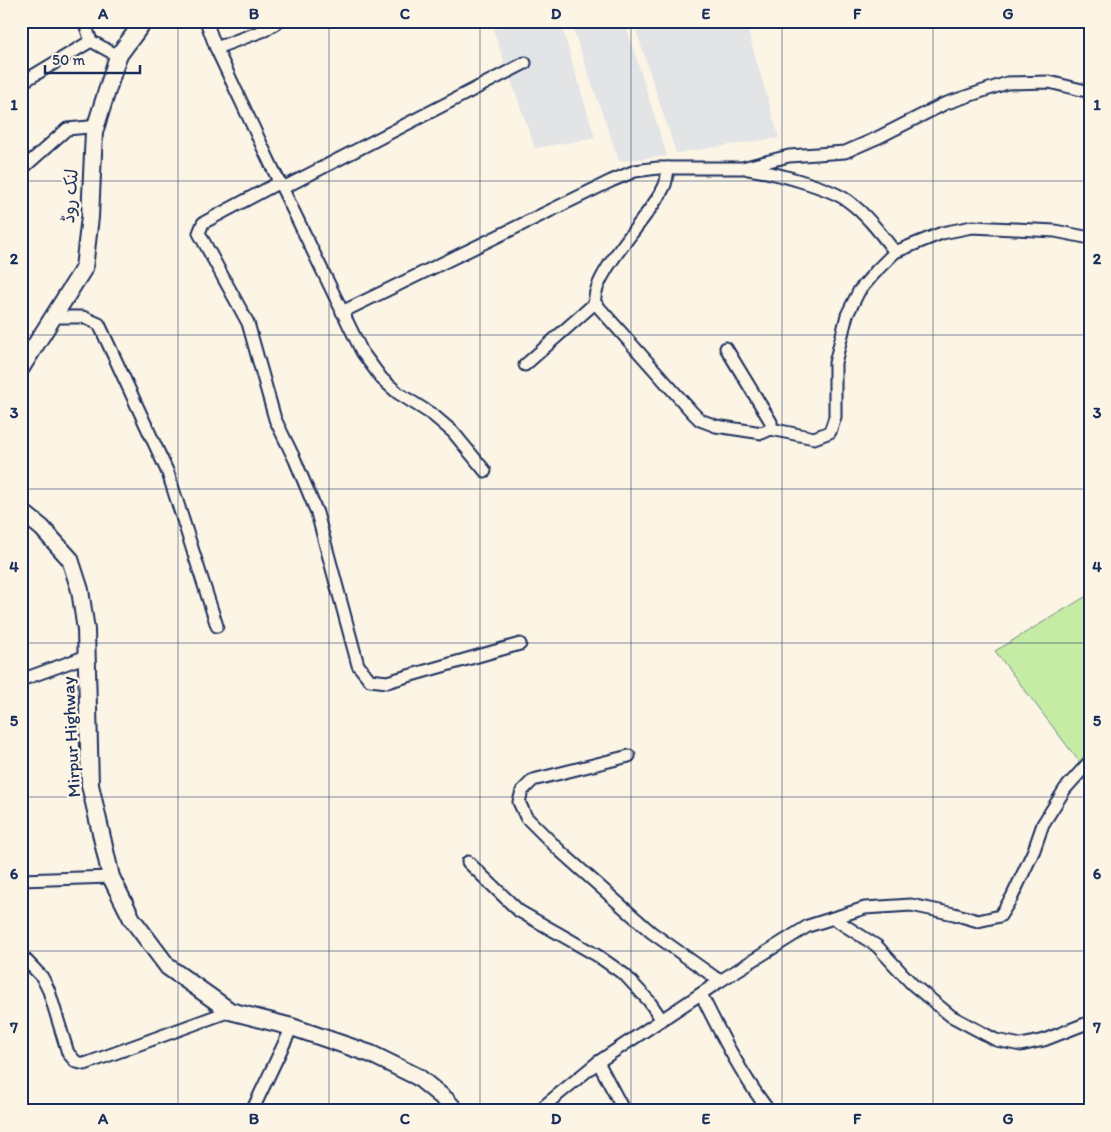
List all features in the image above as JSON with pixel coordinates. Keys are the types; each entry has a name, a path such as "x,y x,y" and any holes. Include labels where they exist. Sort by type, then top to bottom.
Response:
{"main road":[{"name":"لنک روڈ","path":"21,368 84,268 90,217 94,132 118,56 144,21"},
{"name":"Mirpur Highway","path":"21,511 42,528 70,559 80,590 86,630 90,785 110,877 132,919 168,967 230,1011 292,1027 371,1054 418,1077 446,1100 456,1111"}],"street":[{"path":"84,21 91,41 118,56"},
{"path":"206,21 216,48 362,352 382,379 398,393 433,415 453,432 485,471"},
{"path":"216,48 265,30 279,21"},
{"path":"21,83 91,41"},
{"path":"520,644 387,682 370,680 358,665 317,512 275,419 248,323 199,233 203,223 525,64"},
{"path":"742,168 790,156 845,152 944,104 1007,83 1049,82 1090,92"},
{"path":"21,170 67,129 89,127 94,132"},
{"path":"342,312 611,181 635,172 668,168 742,168 765,171 821,188 847,200 872,223 895,252"},
{"path":"668,168 665,187 646,217 601,279 594,296 595,303 700,420 716,426 762,433 771,429 814,438 830,432 835,417 835,363 847,315 859,291 895,252 942,233 972,227 1055,231 1090,238"},
{"path":"526,365 595,303"},
{"path":"53,317 83,316 99,324 168,473 217,626"},
{"path":"726,348 771,422 771,429"},
{"path":"21,680 87,656"},
{"path":"629,756 533,780 522,791 519,802 526,817 560,851 651,932 720,981"},
{"path":"538,1111 598,1062 720,981 808,926 865,908 911,905 954,914 978,922 1000,916 1016,889 1034,850 1043,824 1065,789 1090,761"},
{"path":"468,862 518,912 598,956 625,975 649,1001 662,1020"},
{"path":"21,880 110,877"},
{"path":"833,918 877,946 912,984 951,1016 996,1040 1022,1045 1044,1040 1090,1022"},
{"path":"21,955 42,977 49,991 68,1053 76,1062 85,1064 230,1011"},
{"path":"701,994 727,1048 750,1086 769,1111"},
{"path":"252,1111 292,1027"},
{"path":"598,1062 624,1111"}],"shaded area":[{"path":"512,21 560,21 595,138 535,148 493,30"},
{"path":"570,21 625,21 667,156 619,161"},
{"path":"633,21 745,21 779,138 676,153"}],"green space":[{"path":"1090,594 1090,764 1084,768 995,651"}]}
